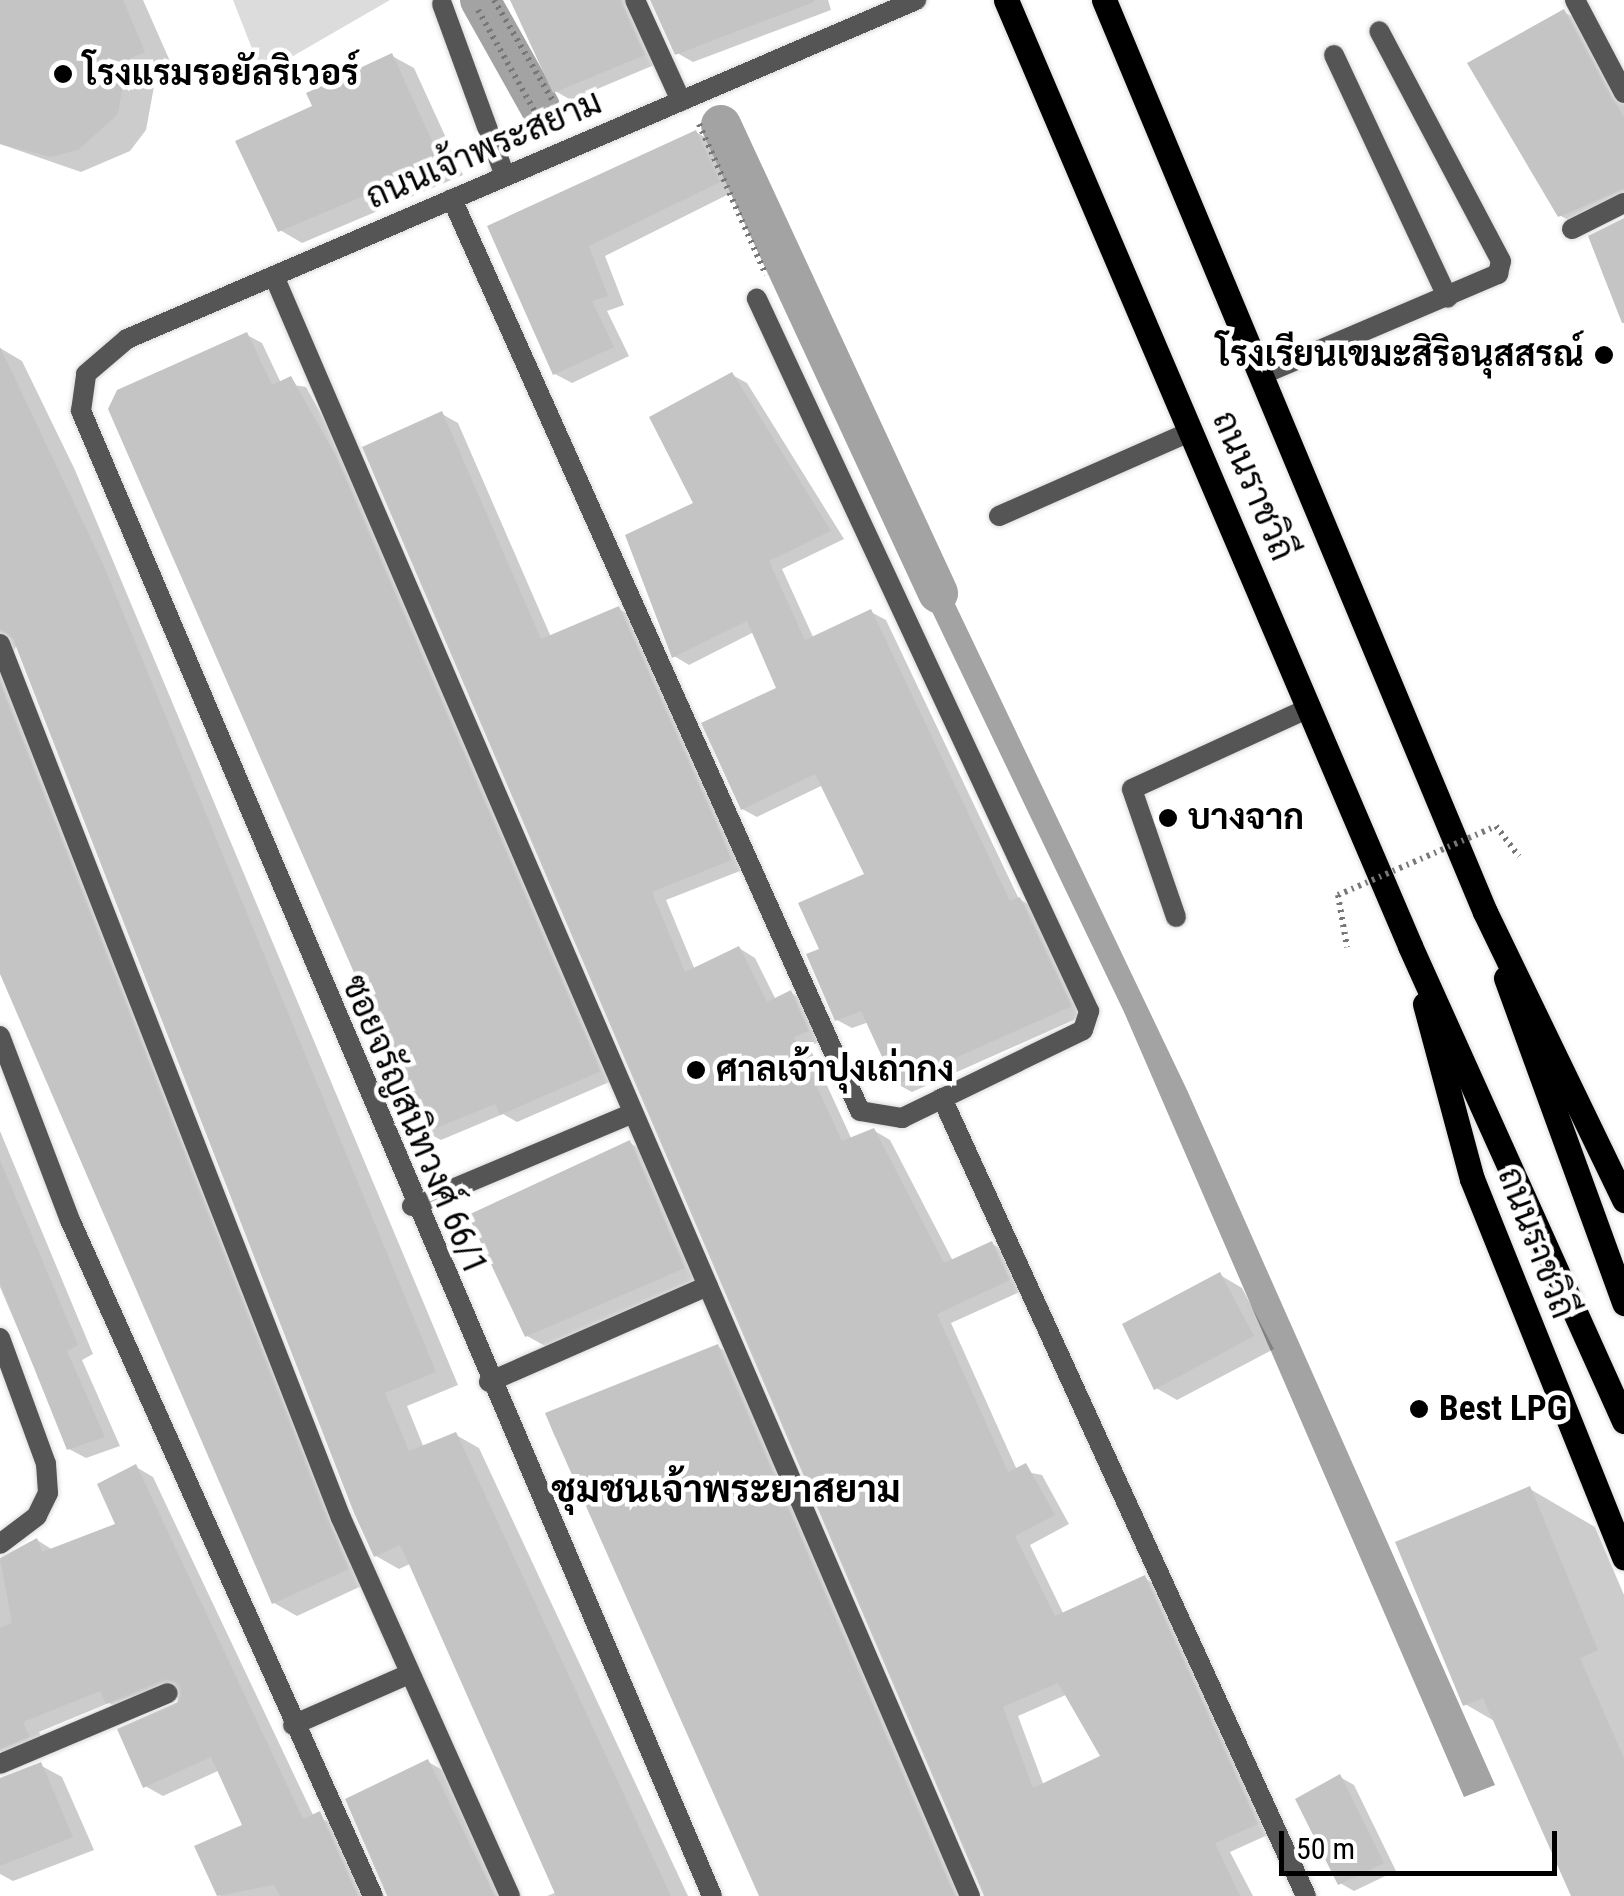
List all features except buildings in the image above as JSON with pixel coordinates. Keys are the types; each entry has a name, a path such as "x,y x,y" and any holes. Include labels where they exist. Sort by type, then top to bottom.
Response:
{"main road":[{"name":"ถนนราชวิถี","path":"1006,0 1410,946 1624,1420"},
{"name":"ถนนราชวิถี","path":"1104,0 1485,912 1622,1190"},
{"name":"ถนนราชวิถี","path":"1485,912 1554,1132 1624,1304"},
{"name":"ถนนราชวิถี","path":"1410,946 1472,1179 1624,1558"}],"street":[{"path":"634,0 681,101"},
{"name":"ถนนเจ้าพระสยาม","path":"86,374 127,339 916,0"},
{"path":"1580,2 1624,93"},
{"path":"442,4 505,176"},
{"path":"1261,375 1486,282 1501,260 1380,30"},
{"path":"1334,56 1448,298"},
{"path":"452,199 860,1111 902,1118 1083,1030 1089,1011 757,299"},
{"path":"1572,229 1624,203"},
{"path":"274,276 970,1896"},
{"name":"ซอยจรัญสนิทวงศ์ 66/1","path":"86,374 81,411 92,447 412,1206 712,1896"},
{"path":"1000,516 1192,431"},
{"path":"0,644 409,1674 510,1896"},
{"path":"1176,917 1132,789 1309,708"},
{"path":"0,1036 70,1220 373,1896"},
{"path":"942,1098 1306,1896"},
{"path":"412,1206 633,1113"},
{"path":"489,1382 708,1286"},
{"path":"0,1338 46,1464 48,1493 37,1516 0,1544"},
{"path":"294,1725 409,1674"},
{"path":"0,1764 168,1693"}],"path":[{"path":"472,0 546,132"},
{"path":"494,0 566,123"},
{"path":"699,124 768,270 757,299"},
{"path":"1346,947 1338,895 1496,826 1519,856"}],"shaded area":[{"path":"233,0 390,0 262,74"},
{"path":"925,541 1187,1090 1495,1785 1464,1797 1124,1012 904,553"}],"waterway":[{"path":"480,0 540,107"},
{"path":"721,125 938,593"}],"place":[{"name":"โรงแรมรอยัลริเวอร์","path":"63,74"},
{"name":"โรงเรียนเขมะสิริอนุสสรณ์","path":"1604,355"},
{"name":"บางจาก","path":"1168,818"},
{"name":"ศาลเจ้าปุงเถ่ากง","path":"696,1070"},
{"name":"Best LPG","path":"1419,1409"}],"district":[{"name":"ชุมชนเจ้าพระยาสยาม","path":"726,1490"}]}
